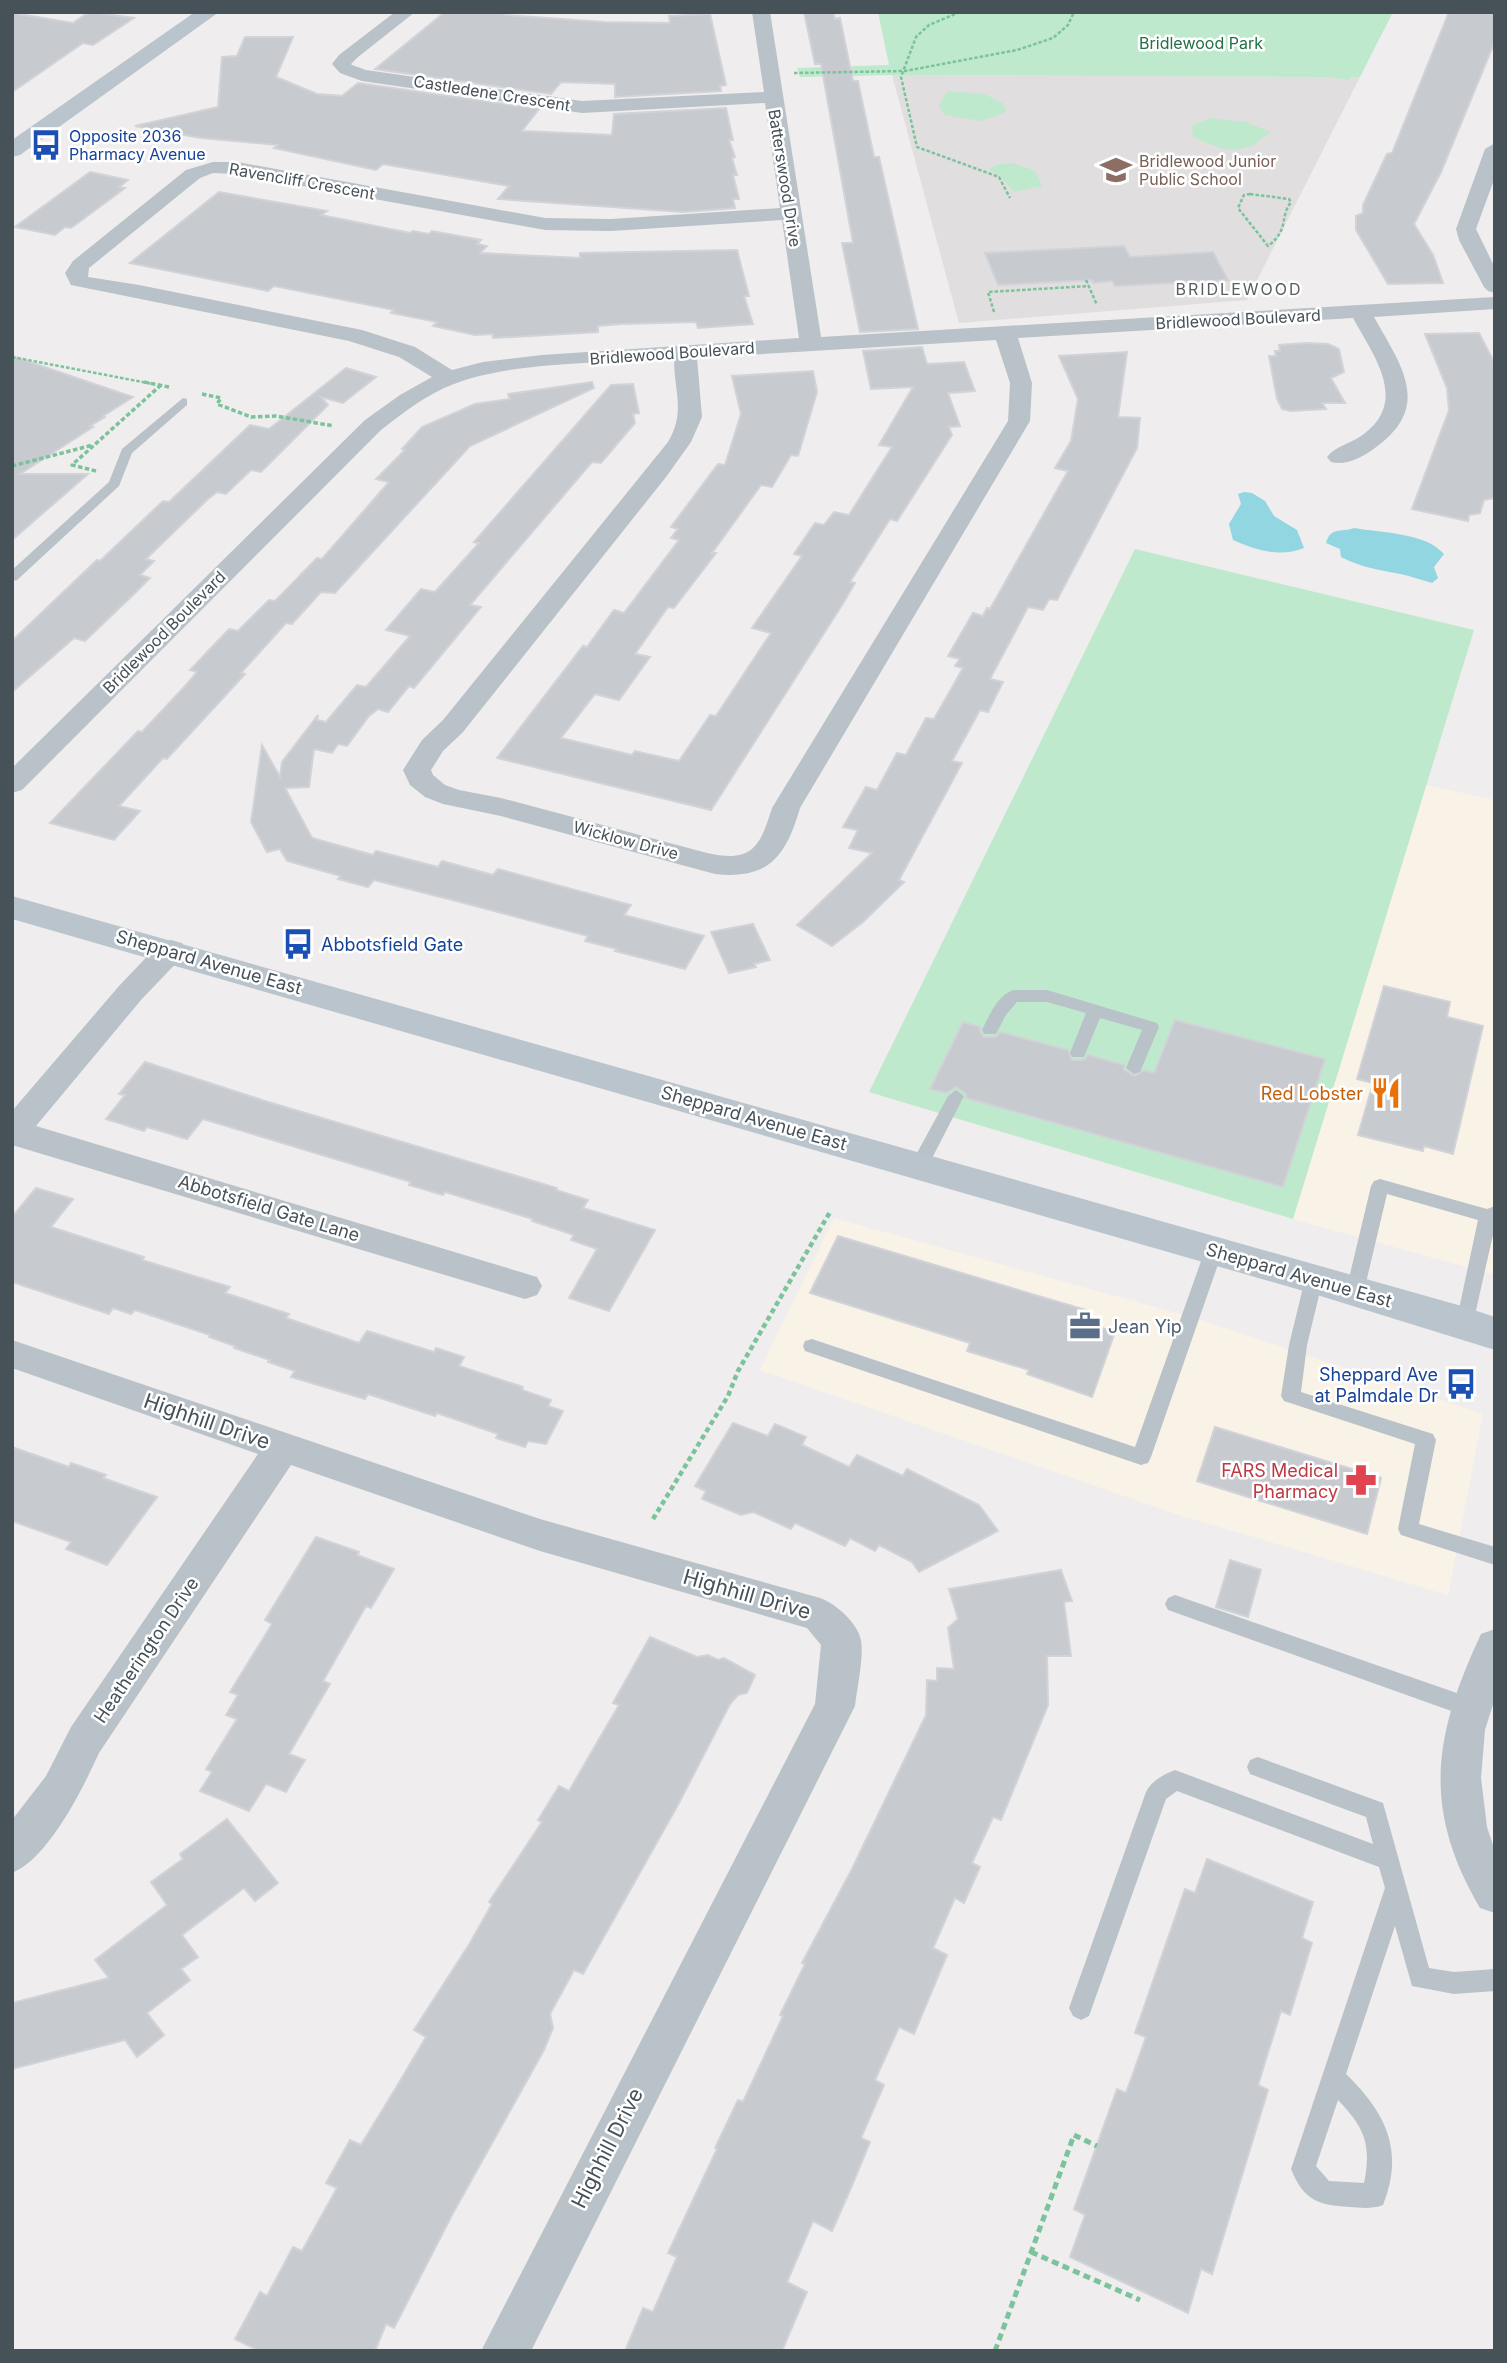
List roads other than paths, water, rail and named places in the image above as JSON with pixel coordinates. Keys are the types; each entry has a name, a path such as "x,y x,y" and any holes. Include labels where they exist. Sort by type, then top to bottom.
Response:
{"main road":[{"path":"12,150 209,12"},
{"name":"Sheppard Avenue East","path":"12,907 171,950 1480,1328"}],"street":[{"name":"Castledene Crescent","path":"406,12 346,56 341,64 346,69 362,75 582,107 772,97"},
{"name":"Batterswood Drive","path":"761,12 811,344"},
{"path":"1495,149 1466,229 1469,240 1495,287"},
{"name":"Ravencliff Crescent","path":"449,379 407,352 354,335 139,291 95,286 78,281 76,272 80,265 201,168 237,168 545,224 611,225 791,214"},
{"name":"Bridlewood Boulevard","path":"12,784 373,425 420,392 449,379 532,362 811,344 1000,326 1495,303"},
{"path":"1339,457 1377,436 1388,425 1398,399 1395,378 1360,311"},
{"name":"Wicklow Drive","path":"686,352 684,365 691,409 684,434 658,472 453,726 432,746 417,770 420,779 435,791 453,798 501,807 677,853 703,864 740,866 761,859 774,844 786,808 1019,421 1021,383 1000,326"},
{"path":"13,1132 130,993 171,950"},
{"name":"Abbotsfield Gate Lane","path":"13,1132 525,1286"},
{"name":"Highhill Drive","path":"12,1354 540,1535 820,1615 841,1640 835,1706 505,2351"},
{"name":"Heatherington Drive","path":"12,1853 61,1790 85,1740 283,1447"},
{"path":"1495,1646 1490,1668 1471,1708 1460,1755 1464,1818 1484,1877 1495,1893"}],"lane":[{"path":"12,577 115,483 125,452 183,402"},
{"path":"990,1030 999,1012 1013,996 1046,996 1151,1027 1134,1068"},
{"path":"1078,1053 1095,1011"},
{"path":"919,1166 956,1096"},
{"path":"1355,1291 1380,1186 1491,1215 1480,1328"},
{"path":"812,1346 1141,1457 1214,1250"},
{"path":"1314,1279 1298,1345 1291,1396 1426,1440 1408,1529 1495,1556"},
{"path":"1175,1604 1471,1708"},
{"path":"1258,1767 1375,1810 1420,1978 1454,1983 1495,1980"},
{"path":"1081,2007 1157,1792 1175,1780 1388,1860"},
{"path":"1333,2078 1364,2108 1378,2132 1381,2166 1374,2196 1322,2193 1303,2169 1396,1886"}],"water":[{"path":"1252,493 1265,501 1274,516 1297,530 1304,548 1268,552 1233,540 1229,524 1241,504 1238,494"},
{"path":"1354,528 1426,541 1444,554 1434,567 1438,578 1432,583 1362,566 1341,557 1340,549 1326,543 1334,532"}],"place":[{"name":"Opposite 2036 Pharmacy Avenue","path":"46,145"},
{"name":"Bridlewood Junior Public School","path":"1116,170"},
{"name":"Abbotsfield Gate","path":"298,944"},
{"name":"Red Lobster","path":"1386,1093"},
{"name":"Jean Yip","path":"1085,1326"},
{"name":"Sheppard Ave at Palmdale Dr","path":"1461,1384"},
{"name":"FARS Medical Pharmacy","path":"1361,1480"}],"district":[{"name":"BRIDLEWOOD","path":"1239,289"}],"park label":[{"name":"Bridlewood Park","path":"1201,43"}]}
